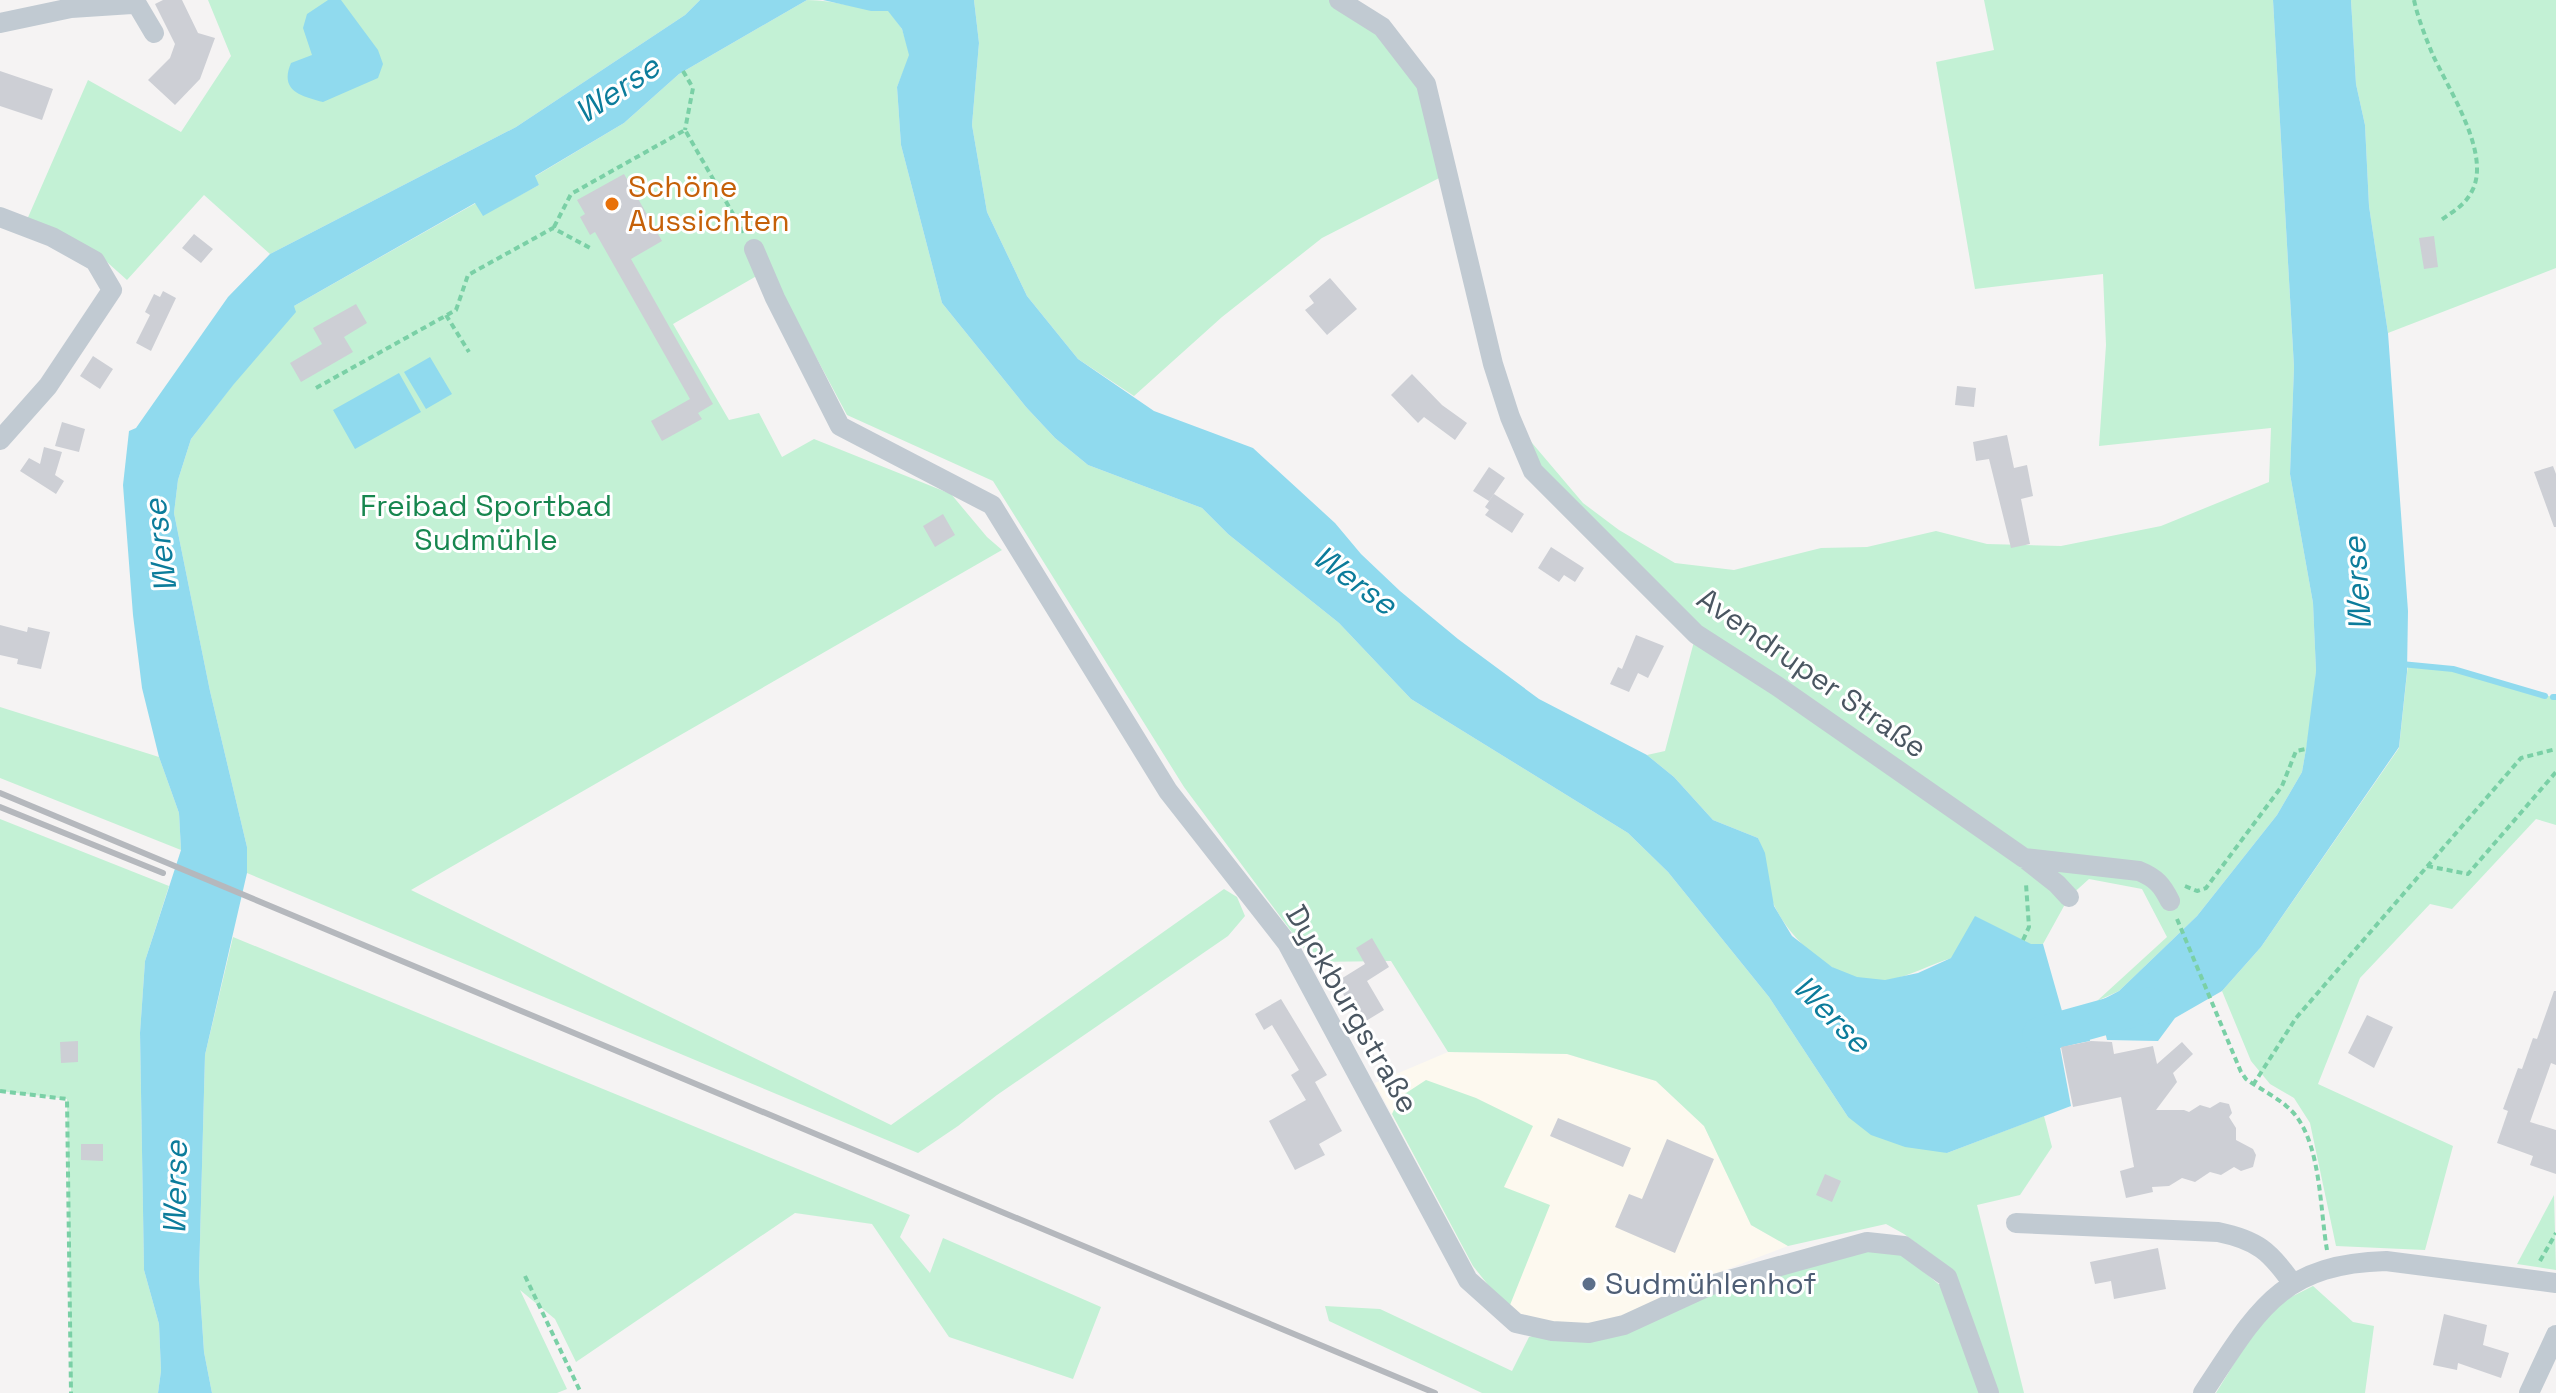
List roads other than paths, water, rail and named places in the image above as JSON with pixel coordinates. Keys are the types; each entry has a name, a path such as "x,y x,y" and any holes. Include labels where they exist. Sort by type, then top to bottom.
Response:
{"street":[{"name":"Avendruper Straße","path":"1339,0 1382,27 1426,84 1493,364 1510,417 1533,471 1696,634 1777,686 2024,858 2139,871 2154,877 2170,901"},
{"path":"0,23 71,8 132,4 138,6 154,33"},
{"path":"0,217 52,237 95,261 112,290 48,386 0,440"},
{"name":"Dyckburgstraße","path":"754,249 840,426 992,505 1168,791 1287,943 1468,1280 1516,1323 1552,1331 1589,1333 1624,1325 1725,1281 1867,1242 1904,1246 1947,1277 1989,1393"},
{"path":"2024,858 2069,897"},
{"path":"2016,1223 2218,1232 2245,1238 2277,1260 2293,1284"},
{"path":"2203,1393 2247,1326 2269,1301 2293,1284 2332,1267 2386,1261 2556,1283"},
{"path":"2529,1393 2556,1335"}],"water":[{"path":"328,0 341,0 378,50 383,64 378,78 323,102 294,91 288,80 288,72 291,63 312,55 303,28 307,14"},
{"path":"700,0 807,0 679,74 624,123 535,176 539,185 483,216 475,203 294,306 296,312 191,439 178,480 174,513 210,691 247,847 247,873 205,1055 199,1277 204,1352 212,1393 158,1393 161,1371 159,1324 144,1270 140,1033 145,961 181,850 179,813 159,757 142,688 123,485 129,431 136,428 228,297 270,254 516,127 685,15"},
{"path":"823,0 974,0 979,43 972,125 987,212 1027,296 1078,359 1154,411 1253,448 1335,523 1361,554 1400,591 1458,639 1539,699 1647,755 1674,777 1713,820 1758,838 1765,853 1774,906 1792,936 1832,967 1857,977 1885,980 1918,973 1951,958 1975,916 2031,944 2043,944 2062,1011 2084,1008 2090,1041 2060,1047 2071,1106 1947,1153 1905,1147 1871,1135 1848,1117 1769,997 1668,872 1628,833 1411,699 1339,623 1228,534 1202,508 1088,465 1055,438 942,303 901,145 897,87 909,55 902,29 888,11 871,11"},
{"path":"2273,0 2351,0 2356,84 2365,125 2369,206 2388,333 2408,611 2407,672 2399,747 2261,947 2222,991 2175,1018 2158,1041 2107,1040 2098,1002 2119,991 2197,916 2277,815 2302,772 2306,749 2316,671 2313,603 2290,474 2294,367"},
{"path":"430,357 452,394 426,409 404,372"},
{"path":"399,373 421,412 355,449 333,410"}],"waterway":[{"path":"2401,664 2453,669 2545,696"},
{"name":"Werse","path":"2040,1035 2148,1005"}],"railway":[{"path":"0,793 1435,1393"},
{"path":"0,807 163,873"}],"place":[{"name":"Schöne Aussichten","path":"612,204"},
{"name":"Sudmühlenhof","path":"1589,1284"}],"park label":[{"name":"Freibad Sportbad Sudmühle","path":"486,523"}]}
